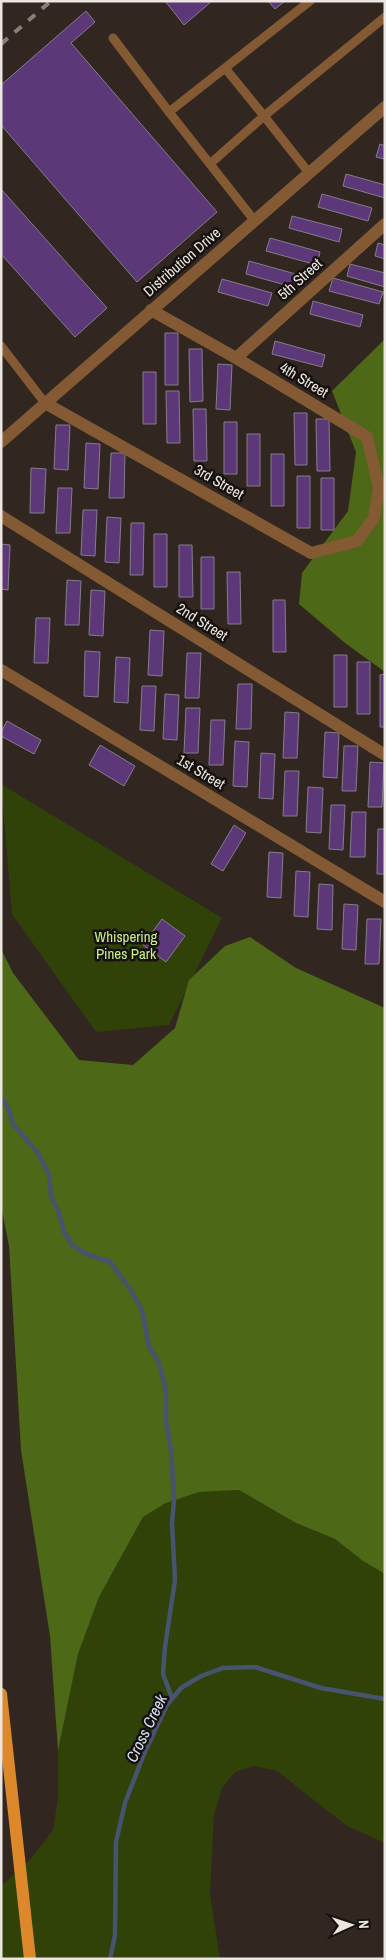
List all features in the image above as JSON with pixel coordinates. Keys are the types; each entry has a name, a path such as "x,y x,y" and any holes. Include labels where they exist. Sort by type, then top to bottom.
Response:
{"main road":[{"path":"1,1694 6,1778 30,1959"}],"street":[{"name":"Distribution Drive","path":"1,442 385,107"},
{"name":"5th Street","path":"236,358 385,224"},
{"name":"4th Street","path":"151,310 236,358 367,437 379,488 374,518"},
{"name":"3rd Street","path":"45,402 311,553 357,541 374,518"},
{"name":"2nd Street","path":"1,516 385,755"},
{"name":"1st Street","path":"1,670 385,902"}],"lane":[{"path":"169,112 310,1"},
{"path":"211,163 264,116 385,17"},
{"path":"112,38 254,220"},
{"path":"225,68 309,173"},
{"path":"1,346 45,402"}],"green space":[{"path":"385,339 385,672 345,643 299,604 302,573 348,511 356,452 332,391"},
{"name":"Whispering Pines Park","path":"1,784 222,918 169,1025 96,1032 12,914"},
{"path":"250,937 296,968 385,1008 385,1574 363,1561 335,1539 296,1523 239,1490 199,1492 166,1503 143,1517 99,1597 78,1654 58,1751 50,1636 21,1450 9,1246 1,1206 1,949 13,973 79,1060 133,1065 175,1028 189,980 225,946"},
{"path":"239,1490 296,1523 335,1539 363,1561 385,1574 385,1843 347,1826 277,1771 254,1766 235,1772 222,1788 214,1814 210,1894 220,1959 1,1959 1,1886 29,1861 53,1830 58,1798 58,1751 78,1654 99,1597 143,1517 166,1503 199,1492"}],"building":[{"path":"165,1 212,1 184,25"},
{"path":"268,1 285,1 275,9"},
{"path":"86,11 95,22 71,43 217,212 137,282 1,125 1,85"},
{"path":"380,144 385,146 385,159 376,157"},
{"path":"346,174 385,185 385,198 343,186"},
{"path":"1,189 107,308 75,337 1,254"},
{"path":"322,194 372,208 368,221 318,207"},
{"path":"292,216 342,229 339,242 289,228"},
{"path":"270,238 320,252 317,265 266,251"},
{"path":"378,243 385,245 385,259 375,256"},
{"path":"249,261 299,275 296,288 246,274"},
{"path":"350,264 385,273 385,287 347,276"},
{"path":"333,278 383,292 379,304 329,291"},
{"path":"222,279 272,293 268,306 218,292"},
{"path":"313,301 363,315 360,327 310,314"},
{"path":"165,333 178,333 178,385 165,385"},
{"path":"275,341 325,355 322,367 272,354"},
{"path":"189,349 202,349 203,401 190,402"},
{"path":"218,364 232,365 230,410 216,409"},
{"path":"143,372 156,372 156,424 143,424"},
{"path":"166,391 179,391 180,443 167,443"},
{"path":"193,409 206,409 207,461 194,461"},
{"path":"294,413 307,413 307,465 295,465"},
{"path":"316,419 329,419 330,471 317,471"},
{"path":"224,422 237,422 237,474 224,474"},
{"path":"56,425 70,425 68,470 54,469"},
{"path":"247,434 260,434 260,486 247,486"},
{"path":"86,443 100,444 98,489 84,488"},
{"path":"111,453 125,453 124,498 109,498"},
{"path":"271,454 284,454 284,506 271,506"},
{"path":"31,468 46,469 44,513 30,513"},
{"path":"297,476 310,476 310,528 297,528"},
{"path":"321,478 334,478 334,530 321,530"},
{"path":"58,488 72,488 70,533 56,533"},
{"path":"83,510 97,510 95,556 81,555"},
{"path":"107,517 121,518 119,563 105,562"},
{"path":"131,523 144,523 143,575 130,575"},
{"path":"154,534 167,534 167,587 154,587"},
{"path":"1,544 10,545 8,590 1,589"},
{"path":"179,545 192,545 193,597 179,597"},
{"path":"201,557 214,557 214,609 201,609"},
{"path":"227,572 240,572 241,624 228,624"},
{"path":"67,580 81,581 79,625 65,625"},
{"path":"91,590 105,591 103,636 89,635"},
{"path":"273,600 285,600 286,652 273,652"},
{"path":"36,618 50,618 48,663 34,663"},
{"path":"150,630 164,631 162,676 148,675"},
{"path":"85,651 100,652 98,697 84,696"},
{"path":"187,653 201,653 199,698 185,698"},
{"path":"334,655 347,655 347,707 334,707"},
{"path":"116,657 130,658 128,703 114,702"},
{"path":"357,662 370,662 370,714 357,714"},
{"path":"385,674 385,727 380,727 380,675"},
{"path":"238,684 252,684 251,729 236,729"},
{"path":"142,686 156,686 154,731 140,730"},
{"path":"165,694 179,695 177,740 163,739"},
{"path":"186,708 200,708 198,753 184,753"},
{"path":"285,712 299,713 297,758 283,758"},
{"path":"211,720 225,720 223,765 209,765"},
{"path":"7,721 41,740 34,754 1,736"},
{"path":"325,732 339,733 337,778 323,777"},
{"path":"235,741 249,742 247,787 233,786"},
{"path":"100,745 135,766 124,786 89,765"},
{"path":"344,746 358,746 356,791 342,791"},
{"path":"261,753 275,754 273,799 259,798"},
{"path":"370,762 384,763 382,807 368,807"},
{"path":"285,771 299,771 297,816 283,816"},
{"path":"308,787 323,788 321,833 306,832"},
{"path":"331,805 345,805 343,850 329,849"},
{"path":"352,812 366,812 365,857 350,857"},
{"path":"234,825 246,833 223,871 211,864"},
{"path":"378,829 385,829 385,874 377,874"},
{"path":"269,852 283,853 281,898 267,897"},
{"path":"296,871 310,872 308,917 294,916"},
{"path":"319,884 333,885 332,930 317,929"},
{"path":"344,904 358,905 356,950 342,949"},
{"path":"162,919 185,936 166,962 143,945"},
{"path":"367,919 381,919 379,964 365,964"}],"waterway":[{"path":"1,1097 8,1108 13,1124 38,1153 49,1175 51,1196 59,1213 64,1232 72,1245 86,1254 110,1262 130,1289 142,1310 149,1347 159,1363 166,1391 166,1421 171,1450 174,1500 172,1523 175,1580 163,1674 172,1698"},
{"name":"Cross Creek","path":"110,1959 115,1935 116,1842 125,1803 144,1754 167,1705 181,1688 201,1676 223,1668 255,1667 321,1688 385,1699"}],"railway":[{"path":"1,44 51,1"}]}
